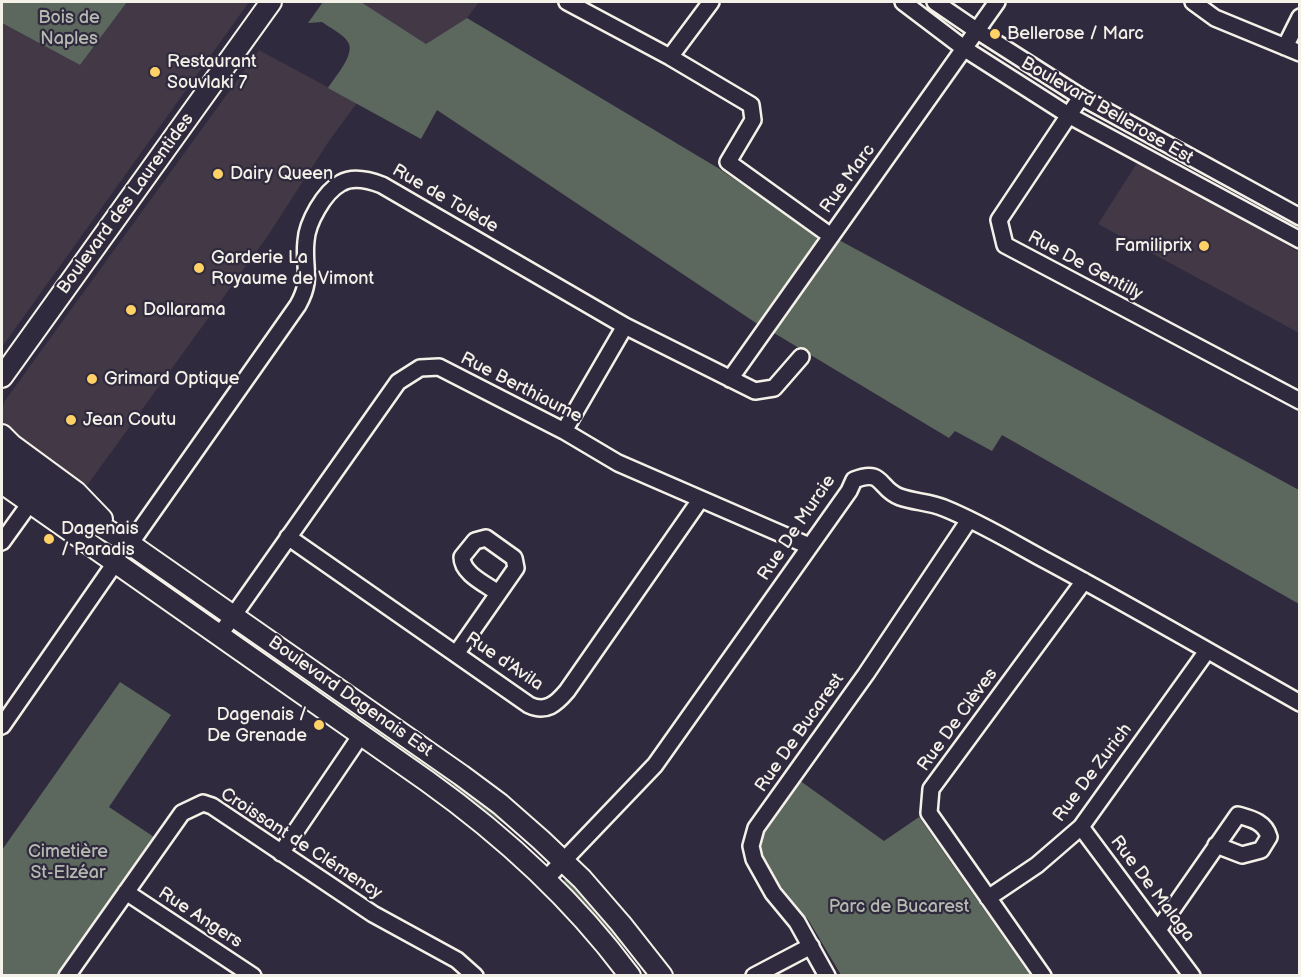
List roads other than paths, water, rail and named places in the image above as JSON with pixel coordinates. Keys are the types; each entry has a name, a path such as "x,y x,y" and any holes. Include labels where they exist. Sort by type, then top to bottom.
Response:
{"main road":[{"name":"Boulevard des Laurentides","path":"2,376 271,2"},
{"path":"2,435 12,446 76,492 124,540"},
{"name":"Boulevard Dagenais Est","path":"2,460 73,509 124,540 476,785 563,861 621,924 662,975"},
{"name":"Boulevard Dagenais Est","path":"2,483 477,818 546,879 598,934 630,975"}],"street":[{"path":"670,57 711,2"},
{"name":"Boulevard Bellerose Est","path":"903,2 965,49 1070,116 1299,240"},
{"name":"Boulevard Bellerose Est","path":"935,2 1081,97 1299,217"},
{"name":"Rue Marc","path":"730,379 997,2"},
{"path":"1193,2 1215,18 1299,53"},
{"path":"574,3 751,105 753,120 728,162 831,236"},
{"path":"1285,47 1299,17"},
{"name":"Rue De Gentilly","path":"1081,97 999,220 1005,246 1299,401"},
{"name":"Rue de Tolède","path":"124,540 298,305 306,290 308,228 315,211 331,191 341,183 359,179 382,185 626,326 755,391 774,388 801,357"},
{"path":"564,431 626,326"},
{"name":"Rue Berthiaume","path":"219,636 398,382 420,368 439,367 564,431 618,462 809,546"},
{"name":"Rue De Murcie","path":"546,879 655,765 849,491 854,480 867,476 880,480 899,497 942,507 969,520 1084,581 1299,703"},
{"name":"Rue d'Avila","path":"288,537 529,705 543,709 552,706 567,691 700,500"},
{"path":"2,542 30,503"},
{"name":"Rue De Bucarest","path":"827,975 797,922 773,893 754,859 751,846 756,828 866,674 969,520"},
{"path":"2,726 115,563"},
{"name":"Rue De Clèves","path":"1043,975 929,813 931,789 1084,581"},
{"path":"456,654 498,593"},
{"name":"Rue De Zurich","path":"988,897 1037,865 1081,827 1207,651"},
{"path":"281,853 361,735"},
{"name":"Croissant de Clémency","path":"68,975 182,813 203,803 212,806 373,914 457,960 475,975"},
{"name":"Rue De Malaga","path":"1081,827 1192,975"},
{"path":"1158,930 1216,845"},
{"name":"Rue Angers","path":"126,892 253,975"},
{"path":"754,975 812,946"}],"place":[{"name":"Bellerose / Marc","path":"995,34"},
{"name":"Restaurant Souvlaki 7","path":"155,72"},
{"name":"Dairy Queen","path":"218,174"},
{"name":"Familiprix","path":"1204,246"},
{"name":"Garderie La Royaume de Vimont","path":"199,268"},
{"name":"Dollarama","path":"131,310"},
{"name":"Grimard Optique","path":"92,379"},
{"name":"Jean Coutu","path":"71,420"},
{"name":"Dagenais / Paradis","path":"49,539"},
{"name":"Dagenais / De Grenade","path":"319,725"}],"park label":[{"name":"Bois de Naples","path":"69,28"},
{"name":"Cimetière St-Elzéar","path":"68,862"},
{"name":"Parc de Bucarest","path":"899,907"}]}
